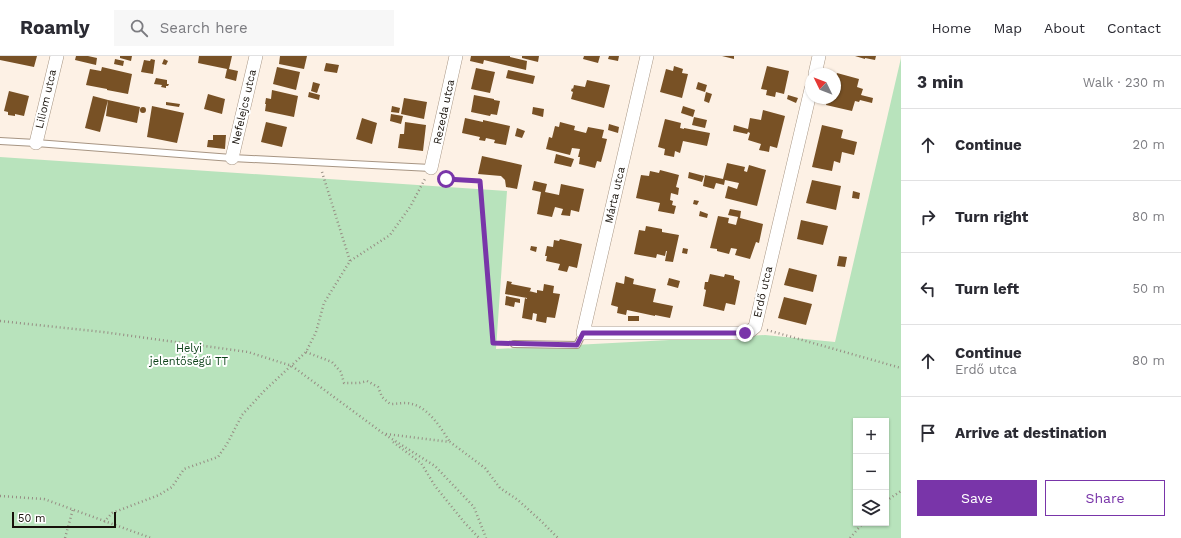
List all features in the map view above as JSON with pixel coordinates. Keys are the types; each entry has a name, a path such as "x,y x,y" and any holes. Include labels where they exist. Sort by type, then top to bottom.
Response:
{"street":[{"name":"Liliom utca","path":"36,143 57,56"},
{"name":"Nefelejcs utca","path":"232,158 256,56"},
{"name":"Rezeda utca","path":"431,168 456,56"},
{"name":"Márta utca","path":"583,333 647,56"},
{"path":"816,68 819,56"},
{"name":"Erdő utca","path":"583,333 745,333 755,327 807,104"}],"lane":[{"path":"0,141 232,158 431,168"},
{"path":"514,344 577,345 583,333"}],"path":[{"path":"318,162 350,261"},
{"path":"104,522 112,513 159,495 172,487 184,468 218,456 242,415 265,390 306,352 316,332 324,303 350,261 390,235 410,207 431,168 446,179 480,181 493,343 514,344"},
{"path":"0,320 103,332 248,352 292,366 421,463 435,486 479,538"},
{"path":"755,327 901,368"},
{"path":"306,352 332,362 341,372 344,383 359,383 367,381 378,387 382,397 390,404 407,403 422,408 438,424 450,442 485,468 500,488 518,500 541,520 558,538"},
{"path":"384,434 450,442"},
{"path":"384,434 435,466 474,507 486,538"},
{"path":"889,499 901,491"},
{"path":"0,496 44,500 73,509 104,522 151,538"},
{"path":"65,538 73,509"},
{"path":"850,538 860,526"}],"green space":[{"name":"Helyi jelentőségű TT","path":"901,58 901,538 0,538 0,157 507,191 496,349 765,335 835,342"}],"building":[{"path":"0,56 37,56 34,67 0,60"},
{"path":"76,56 97,58 96,65 75,60"},
{"path":"120,56 132,56 131,61 120,58"},
{"path":"199,56 232,56 229,69 238,71 236,81 225,78 227,69 198,63"},
{"path":"280,56 307,56 304,69 279,64"},
{"path":"471,56 510,56 527,61 526,70 484,60 483,64 470,61"},
{"path":"522,56 539,56 538,62 522,58"},
{"path":"584,56 600,56 598,63 583,59"},
{"path":"609,56 619,56 618,61 608,59"},
{"path":"722,56 734,56 734,59"},
{"path":"855,56 876,56 875,60"},
{"path":"115,59 124,61 123,66 114,64"},
{"path":"151,59 155,60 153,74 141,72 144,60 150,61"},
{"path":"164,59 168,61 166,65 162,64"},
{"path":"326,63 339,65 337,73 324,71"},
{"path":"674,66 683,69 682,73 688,74 682,98 660,92 666,69 673,71"},
{"path":"767,66 789,71 784,94 776,92 775,97 766,95 767,90 761,89"},
{"path":"102,67 132,74 128,94 86,85 90,69 101,71"},
{"path":"277,67 300,72 296,90 273,84"},
{"path":"476,68 495,72 490,93 471,89"},
{"path":"508,70 535,76 533,84 506,78"},
{"path":"841,74 859,79 857,87 863,89 861,95 873,98 872,103 860,100 859,102 855,101 852,111 826,105 841,104"},
{"path":"156,78 167,80 167,84 169,84 168,86 166,86 166,88 161,87 162,85 154,84"},
{"path":"587,80 610,85 604,108 571,99 573,92 571,91 574,85 585,87"},
{"path":"313,82 320,84 317,93 311,91"},
{"path":"698,82 707,85 705,92 696,89"},
{"path":"272,90 298,96 294,117 265,111 266,98 271,99"},
{"path":"9,91 29,96 24,116 15,114 15,116 8,115 8,112 4,111"},
{"path":"309,92 320,95 319,100 308,97"},
{"path":"706,92 712,94 709,103 704,101"},
{"path":"208,94 225,99 222,114 204,109"},
{"path":"474,95 500,101 497,115 491,114 490,116 471,112"},
{"path":"788,95 798,98 796,103 787,99"},
{"path":"93,96 108,100 100,132 85,128"},
{"path":"404,98 427,102 424,119 401,114"},
{"path":"108,100 140,107 137,123 106,116"},
{"path":"166,102 180,104 179,107 166,105"},
{"path":"152,106 184,113 177,143 147,137"},
{"path":"392,106 400,108 399,113 391,112"},
{"path":"683,106 695,110 693,117 681,113"},
{"path":"143,107 146,110 143,113 140,110"},
{"path":"533,107 544,109 543,117 532,114"},
{"path":"763,110 785,116 777,148 770,146 769,152 759,150 761,144 748,140 750,133 748,132 747,134 733,131 734,125 748,129 750,118 761,120"},
{"path":"391,114 403,116 401,124 390,121"},
{"path":"694,117 707,120 705,128 692,125"},
{"path":"362,118 377,123 372,144 356,139"},
{"path":"465,118 510,126 506,145 494,143 495,140 486,138 485,141 479,140 480,137 462,133"},
{"path":"665,119 681,123 680,128 710,133 707,146 683,141 680,153 675,151 674,157 664,155 665,149 658,147"},
{"path":"266,122 287,127 282,147 261,142"},
{"path":"405,122 426,125 423,151 398,148 400,134 404,134"},
{"path":"560,122 575,126 574,130 586,133 588,127 604,130 602,138 607,139 601,162 597,161 595,168 579,164 580,157 578,157 580,149 572,148 570,155 546,149 549,137 552,138 555,126 559,127"},
{"path":"609,124 619,127 618,133 608,130"},
{"path":"822,125 843,130 841,138 857,142 854,155 842,152 840,163 834,161 832,171 812,167"},
{"path":"517,128 525,131 522,138 515,136"},
{"path":"213,135 226,135 225,149 207,147 208,140 213,140"},
{"path":"556,154 574,159 571,167 554,163"},
{"path":"482,156 522,165 517,189 506,187 505,180 501,176 478,174"},
{"path":"727,163 745,167 744,171 747,172 749,165 766,170 757,206 725,198 728,186 737,189 739,183 725,180 724,185 716,183 714,189 703,186 705,175 723,179"},
{"path":"660,170 679,175 676,187 679,188 678,195 671,193 670,200 673,201 672,205 676,206 674,214 658,211 660,203 636,198 641,175 649,176 650,171 659,173"},
{"path":"689,172 704,176 702,182 688,178"},
{"path":"812,180 841,186 836,210 806,203"},
{"path":"534,181 547,184 545,192 559,195 561,184 584,189 579,212 571,210 570,216 561,215 563,209 555,207 552,217 537,214 541,192 532,190"},
{"path":"853,191 860,193 859,199 852,198"},
{"path":"694,200 699,201 697,205 693,204"},
{"path":"730,209 741,211 740,218 763,224 759,243 756,242 750,259 735,255 737,249 731,248 729,254 710,248 718,216 729,218 728,223 736,225 738,217 728,215"},
{"path":"700,211 708,214 707,218 699,216"},
{"path":"801,220 828,226 823,245 797,239"},
{"path":"646,226 662,229 662,232 679,235 673,262 665,261 667,251 665,256 657,254 656,258 634,254 639,230 645,231"},
{"path":"560,239 582,244 577,268 569,266 567,272 558,270 560,264 546,261 547,256 545,256 547,246 553,247 554,240 559,241"},
{"path":"531,246 537,247 536,252 530,250"},
{"path":"683,248 688,249 687,254 682,253"},
{"path":"839,256 847,257 845,267 837,266"},
{"path":"789,268 817,275 813,292 784,285"},
{"path":"710,274 724,277 725,274 734,276 734,279 740,281 735,305 726,303 724,311 703,306 706,290 704,289 705,282 708,282"},
{"path":"625,276 634,279 633,284 656,289 653,302 673,306 670,318 627,310 626,315 617,313 618,307 611,305 616,282 624,284"},
{"path":"669,278 680,281 678,288 667,285"},
{"path":"507,281 512,282 511,284 531,288 529,291 537,293 537,290 543,291 544,284 554,286 553,293 560,294 555,318 547,317 546,323 536,321 537,314 533,313 532,320 522,318 525,298 527,298 505,294"},
{"path":"506,296 520,299 520,303 515,302 514,307 505,305"},
{"path":"784,297 812,304 806,325 778,318"},
{"path":"628,316 639,316 639,321 628,321"}],"route":[{"path":"446,179 480,181 493,343 577,345 583,333 745,333"}]}
